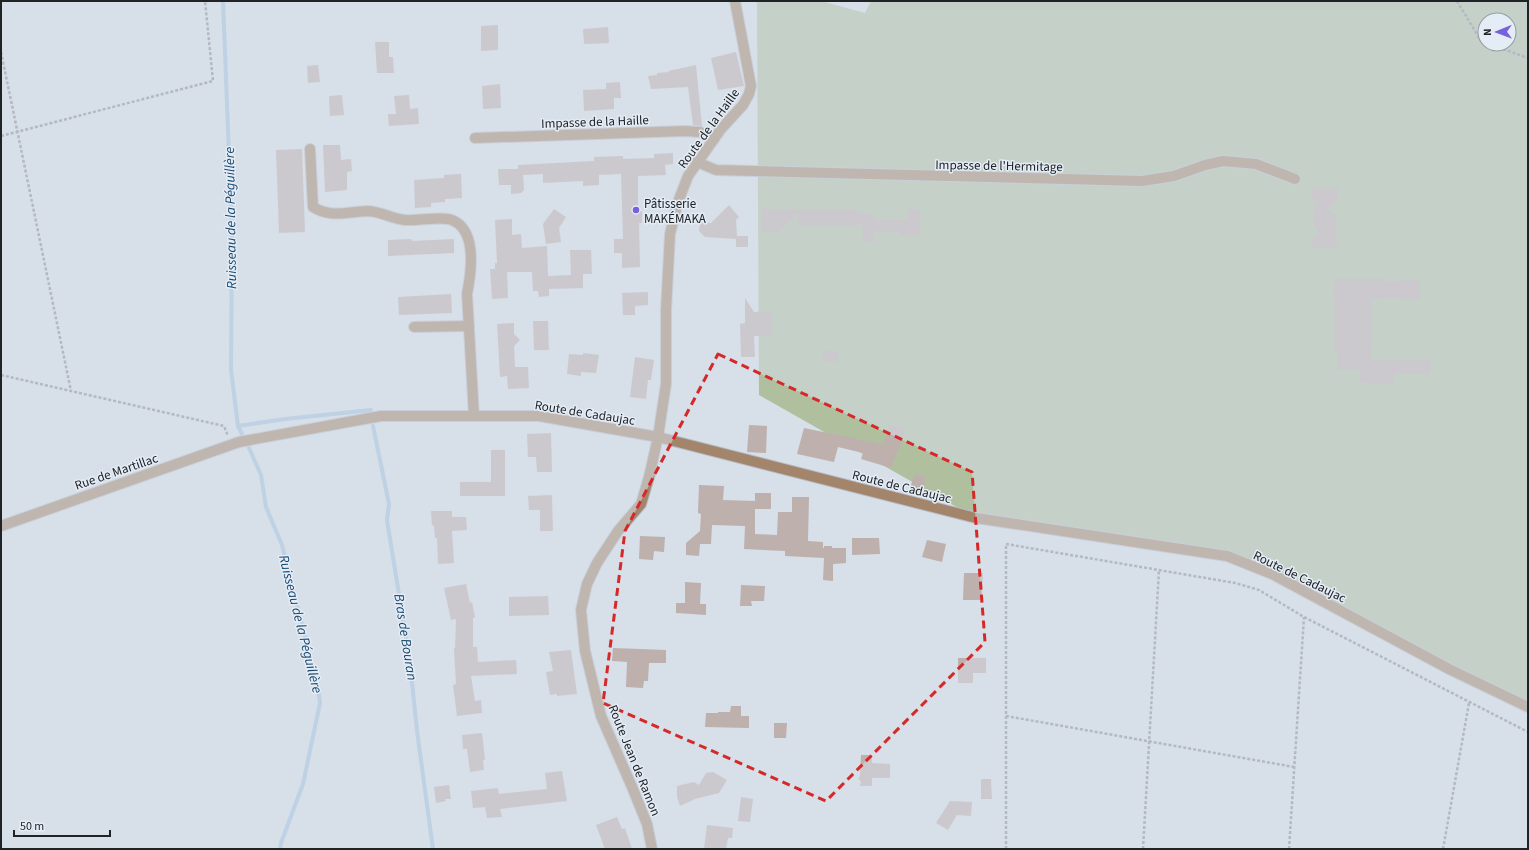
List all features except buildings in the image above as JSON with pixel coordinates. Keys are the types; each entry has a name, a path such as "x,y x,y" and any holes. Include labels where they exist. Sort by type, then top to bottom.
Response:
{"street":[{"name":"Route de la Haille","path":"658,437 666,384 666,310 670,234 678,202 688,176 721,129 742,105 749,94 751,86 735,1"},
{"name":"Impasse de la Haille","path":"475,138 685,131 700,132 714,139"},
{"path":"310,149 313,207 322,212 335,213 369,211 406,220 449,219 459,224 466,233 470,245 471,275 467,294 474,416"},
{"name":"Impasse de l'Hermitage","path":"698,162 716,170 1142,181 1174,176 1205,165 1223,161 1256,164 1295,179"},
{"path":"414,327 469,326"},
{"name":"Route de Cadaujac","path":"236,443 381,416 539,416 658,437 976,518 1227,556 1272,574 1449,669 1528,707"},
{"name":"Route Jean de Ramon","path":"652,849 647,824 601,716 585,651 581,610 587,584 597,563 618,531 641,504 658,437"},
{"name":"Rue de Martillac","path":"1,526 236,443"}],"path":[{"path":"1,136 213,81 205,1"},
{"path":"1457,1 1477,34"},
{"path":"1,52 71,391"},
{"path":"1511,52 1528,58"},
{"path":"1,375 224,426 236,443"},
{"path":"1006,849 1006,544 1235,583 1259,590 1304,617 1528,732"},
{"path":"1144,849 1159,570"},
{"path":"1289,849 1304,617"},
{"path":"1443,849 1469,703"},
{"path":"1006,716 1294,767"}],"highlighted area":[{"path":"718,354 972,472 985,642 826,801 603,703 625,531"}],"green space":[{"path":"757,1 821,1 865,13 871,1 1528,1 1528,707 1227,556 976,518 759,395"}],"waterway":[{"name":"Ruisseau de la Péguillère","path":"223,1 232,232 231,370 238,426 242,434"},
{"name":"Bras de Bouran","path":"238,426 285,419 371,410"},
{"name":"Bras de Bouran","path":"373,426 389,504 387,520 410,663 417,731 433,849"},
{"name":"Ruisseau de la Péguillère","path":"249,448 261,475 266,507 282,545 318,688 320,703 303,784 280,849"}],"place":[{"name":"Pâtisserie MAKÉMAKA","path":"636,210"}]}
